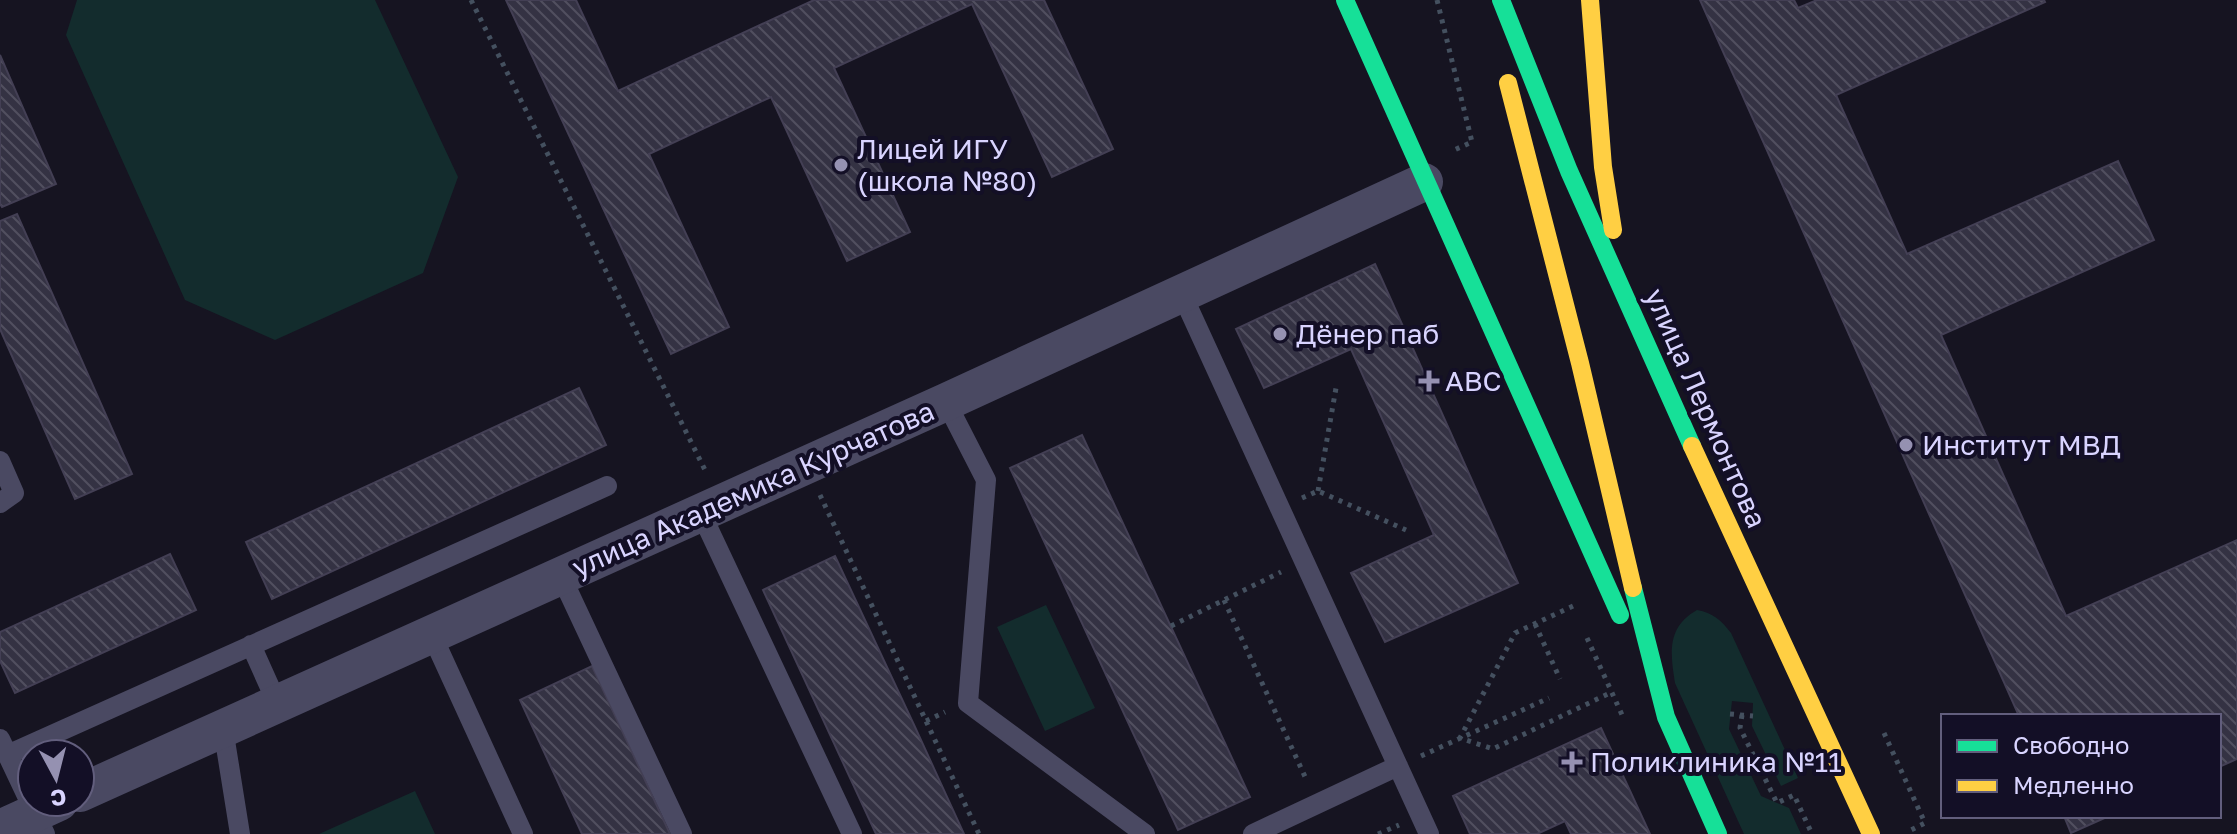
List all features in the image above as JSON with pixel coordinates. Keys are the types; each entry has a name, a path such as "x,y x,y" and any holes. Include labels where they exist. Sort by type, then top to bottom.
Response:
{"main road":[{"path":"1345,0 1718,834"},
{"path":"1487,0 1666,717"},
{"name":"улица Лермонтова","path":"1501,0 1528,74 1621,288 1774,630 1871,834"},
{"path":"1590,0 1603,167 1621,288"}],"street":[{"name":"улица Академика Курчатова","path":"96,786 946,402 1421,175"},
{"path":"0,829 39,818"}],"lane":[{"path":"1181,292 1429,834"},
{"path":"946,402 986,480 968,703 1145,834"},
{"path":"0,461 14,493 0,503"},
{"path":"16,767 4,747 251,645 607,486"},
{"path":"710,507 852,834"},
{"path":"561,576 682,834"},
{"path":"431,633 523,834"},
{"path":"251,645 277,703"},
{"path":"223,728 240,834"},
{"path":"1253,834 1398,766"}],"path":[{"path":"471,0 710,507"},
{"path":"1421,175 1472,142 1437,0"},
{"path":"1318,491 1336,388"},
{"path":"816,486 979,834"},
{"path":"1290,504 1318,491 1406,530"},
{"path":"1171,626 1303,561"},
{"path":"1224,600 1317,804"},
{"path":"1460,738 1515,633 1573,606"},
{"path":"1535,624 1560,679"},
{"path":"1460,738 1493,749 1612,692"},
{"path":"1398,766 1549,698"},
{"path":"1730,714 1753,716"},
{"path":"1742,715 1740,728 1777,803 1794,795 1812,834"},
{"path":"1884,733 1925,823 1906,834"}],"green space":[{"path":"77,0 375,0 458,177 423,273 275,340 185,300 66,35"},
{"path":"1046,605 1095,708 1045,731 997,627"},
{"path":"1697,610 1716,618 1731,633 1798,778 1781,786 1752,726 1753,703 1732,701 1729,729 1761,796 1789,808 1801,834 1744,834 1675,683 1673,641 1680,624"},
{"path":"415,791 435,834 319,834"}],"building":[{"name":"Лицей ИГУ (школа №80)","path":"506,0 576,0 618,91 814,0 1044,0 1113,149 1052,177 972,4 834,68 910,232 847,261 771,97 649,154 729,327 671,354"},
{"path":"1700,0 1794,0 1798,8 1817,0 2044,0 1836,95 1907,254 2118,161 2154,240 1941,335 2066,616 2237,540 2237,759 2221,766 2221,714 2018,714"},
{"path":"0,55 56,184 2,207 0,204"},
{"path":"17,214 132,474 75,499 0,329 0,221"},
{"path":"1375,264 1518,583 1385,642 1351,573 1434,535 1351,349 1264,388 1236,329"},
{"path":"579,388 606,445 272,599 246,542"},
{"path":"1082,435 1250,797 1178,830 1010,468"},
{"path":"170,554 196,610 15,693 0,661 0,632"},
{"path":"835,556 964,834 876,834 763,590"},
{"path":"592,666 670,834 582,834 520,700"},
{"name":"Поликлиника №11","path":"1601,728 1650,834 1571,834 1565,821 1537,834 1470,834 1453,796"},
{"path":"2065,818 2105,818 2071,833"}],"traffic: fast":[{"path":"1345,0 1620,615"},
{"path":"1501,0 1569,171 1692,446"},
{"path":"1633,588 1666,717 1718,834"}],"traffic: slow":[{"path":"1590,0 1603,167 1613,230"},
{"path":"1508,83 1580,363 1633,588"},
{"path":"1692,446 1871,834"}],"place":[{"name":"Лицей ИГУ (школа №80)","path":"841,165"},
{"name":"Дёнер паб","path":"1280,334"},
{"name":"ABC","path":"1429,381"},
{"name":"Институт МВД","path":"1906,445"},
{"name":"Поликлиника №11","path":"1572,762"}]}
